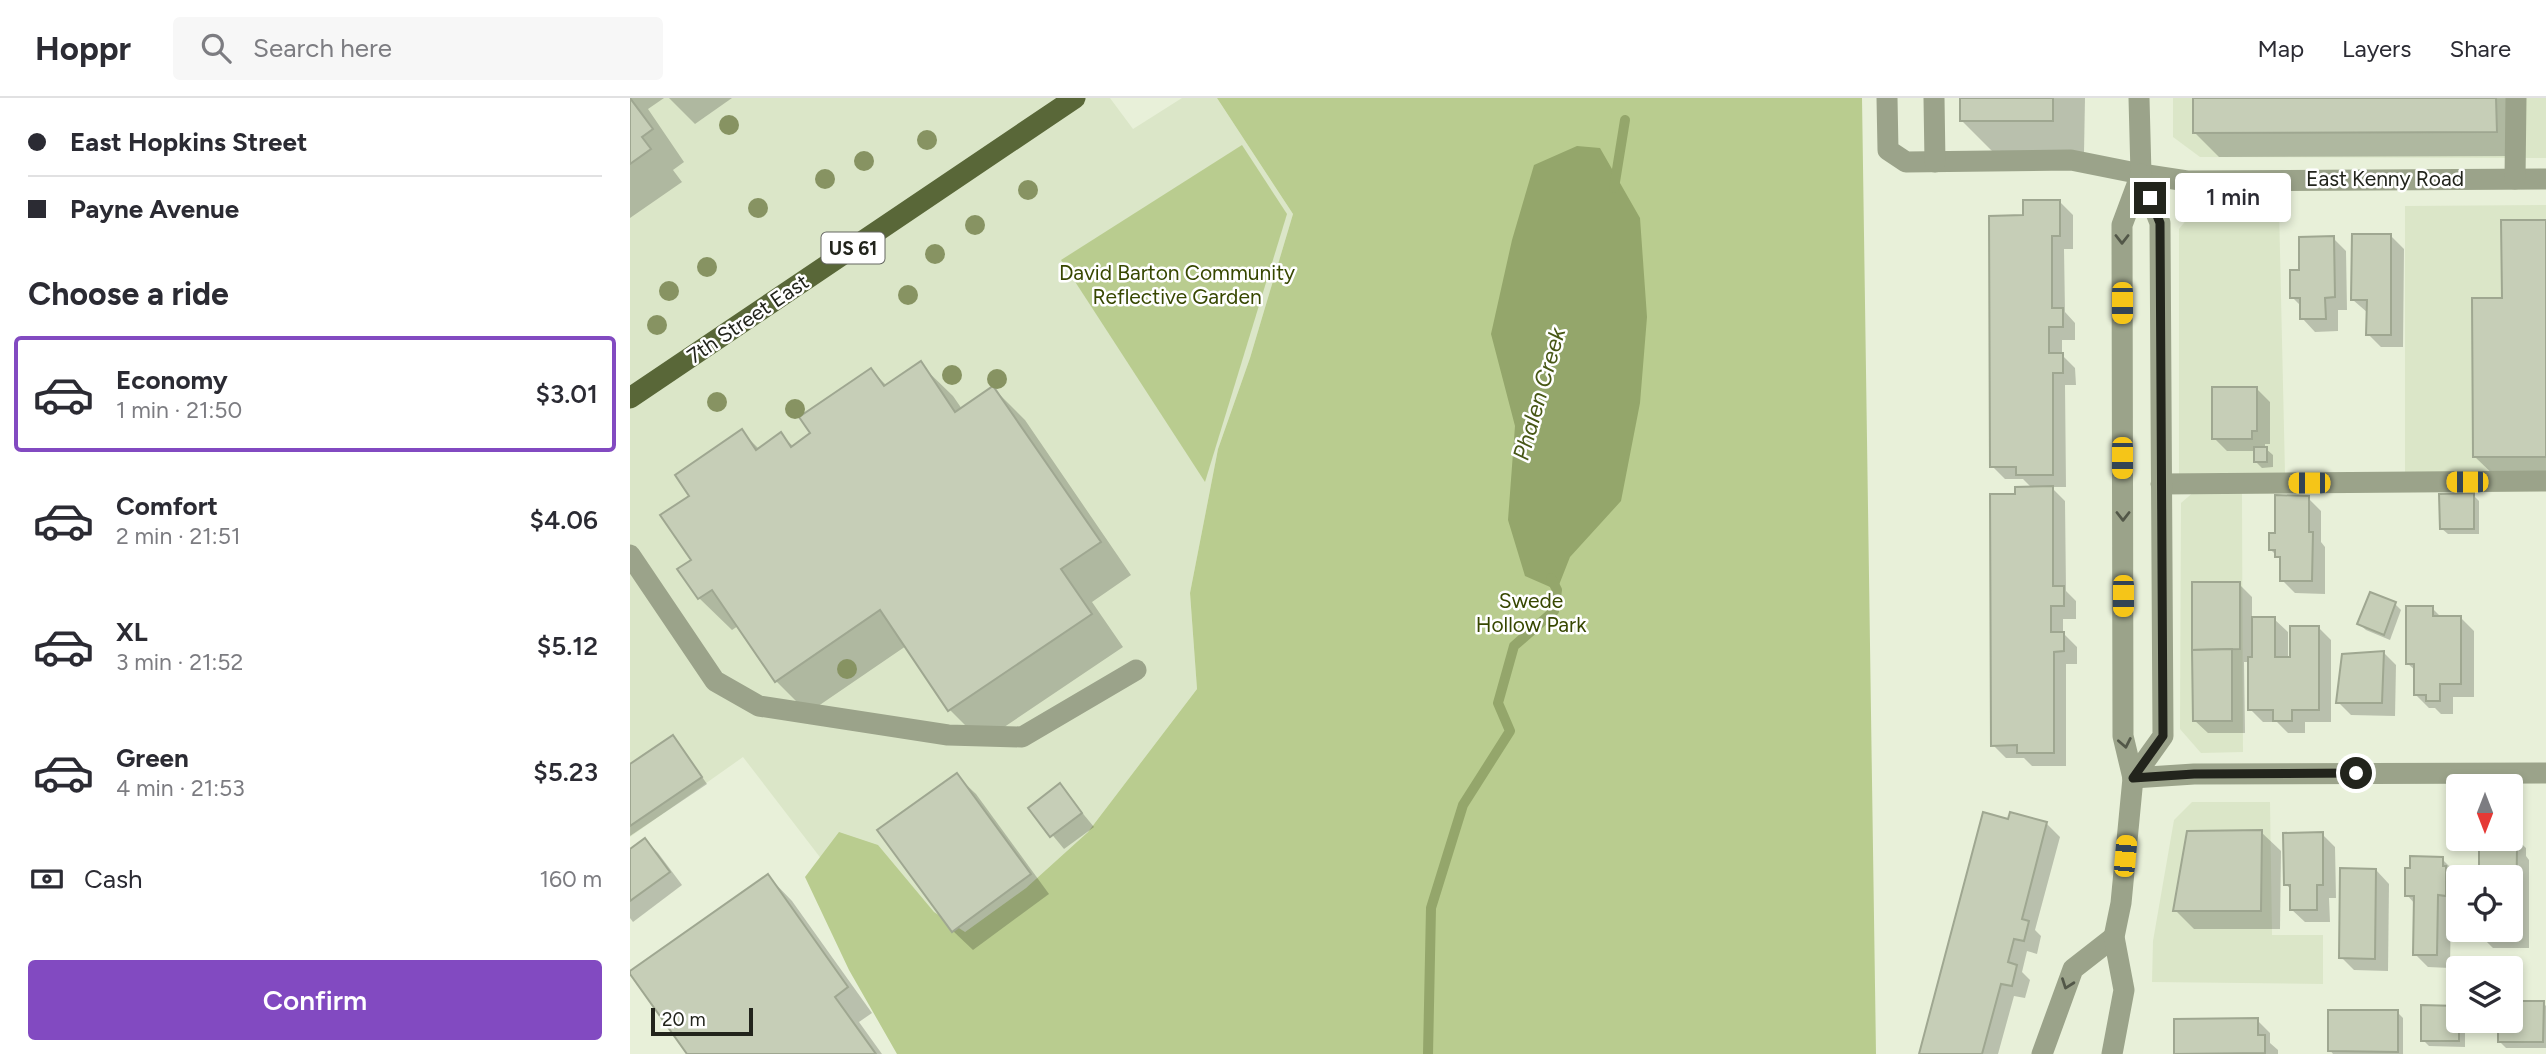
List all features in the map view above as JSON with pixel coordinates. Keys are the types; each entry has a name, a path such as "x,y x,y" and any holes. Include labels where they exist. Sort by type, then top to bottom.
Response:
{"main road":[{"name":"7th Street East","path":"630,398 1075,98"}],"street":[{"name":"East Kenny Road","path":"1887,98 1888,150 1906,162 2071,160 2187,181 2546,179"},
{"path":"1934,98 1934,162"},
{"path":"2133,778 2163,736 2160,223 2141,174 2139,98"},
{"path":"2515,179 2516,98"},
{"path":"2112,1054 2124,990 2114,937 2121,903 2133,778 2123,736 2122,225 2141,174"},
{"path":"2161,484 2546,481"},
{"path":"630,555 715,681 759,706 948,735 1022,737 1136,670"},
{"path":"2133,778 2194,774 2546,773"},
{"path":"2042,1054 2073,969 2114,937"}],"shaded area":[{"path":"630,98 1110,98 1133,129 1182,98 1217,98 1293,214 1250,358 1218,449 1190,593 1197,689 1088,832 1026,888 965,932 902,964 743,757 630,837"},
{"path":"2173,98 2546,98 2546,158 2200,157 2173,137"},
{"path":"2546,205 2546,472 2405,472 2405,206"},
{"path":"2197,207 2279,207 2285,473 2179,474 2179,229"},
{"path":"2195,491 2242,493 2243,752 2201,753 2180,729 2181,503"},
{"path":"2192,802 2270,802 2272,935 2323,935 2323,984 2152,982 2153,941 2174,820"}],"green space":[{"name":"Swede Hollow Park","path":"1217,98 1862,98 1876,1054 897,1054 849,970 805,877 839,832 878,845 934,912 965,932 1026,888 1088,832 1197,689 1190,593 1218,449 1250,358 1293,214"},
{"name":"David Barton Community Reflective Garden","path":"1242,145 1287,214 1205,482 1061,260"}],"water":[{"path":"1577,146 1600,148 1640,218 1647,317 1640,403 1621,501 1570,557 1557,590 1525,576 1508,520 1515,426 1491,334 1512,240 1534,165"}],"building":[{"path":"630,98 653,129 642,137 651,149 630,164"},
{"path":"1960,98 2053,98 2053,121 1960,121"},
{"path":"2193,98 2496,98 2497,132 2193,133"},
{"path":"2023,200 2060,200 2060,236 2052,236 2052,308 2063,308 2063,327 2049,327 2049,353 2063,353 2063,373 2053,373 2053,475 2016,475 2016,467 1990,467 1989,216 2023,215"},
{"path":"2501,220 2546,220 2546,457 2473,457 2472,298 2502,298"},
{"path":"2352,234 2391,234 2391,335 2366,335 2367,300 2351,300"},
{"path":"2334,236 2335,297 2325,298 2326,319 2300,319 2300,298 2290,298 2290,270 2299,270 2299,237"},
{"path":"921,361 955,412 993,386 1101,542 1061,569 1092,614 948,711 880,610 775,682 712,590 698,599 677,569 691,560 660,515 689,496 675,475 742,429 756,450 781,432 791,447 810,433 799,417 871,368 884,386"},
{"path":"2212,387 2257,387 2257,431 2252,431 2252,439 2212,439"},
{"path":"2254,447 2267,447 2267,462 2254,462"},
{"path":"2053,486 2053,586 2064,586 2064,606 2051,606 2051,632 2064,632 2064,651 2054,652 2054,753 2017,753 2017,745 1991,746 1990,494 2015,494 2015,487"},
{"path":"2474,493 2474,529 2440,529 2439,494"},
{"path":"2275,495 2309,496 2309,532 2313,532 2312,581 2280,581 2280,557 2275,557 2275,550 2269,550 2269,533 2275,533"},
{"path":"2192,582 2240,582 2240,649 2192,650"},
{"path":"2370,592 2396,602 2384,635 2357,624"},
{"path":"2406,606 2433,606 2433,616 2461,616 2461,684 2440,684 2440,701 2426,701 2426,695 2414,695 2414,664 2406,664"},
{"path":"2252,617 2275,617 2275,657 2290,657 2290,626 2319,626 2319,710 2292,710 2292,721 2273,721 2273,710 2248,710 2248,657 2252,657"},
{"path":"2232,649 2232,721 2193,721 2192,650"},
{"path":"2384,651 2382,703 2336,703 2342,654"},
{"path":"673,735 702,777 630,826 630,764"},
{"path":"957,773 1031,874 952,932 877,830"},
{"path":"1060,783 1082,813 1050,837 1028,808"},
{"path":"1983,812 2008,819 2010,812 2047,822 2022,919 2029,921 2024,941 2014,939 2008,962 2017,965 2012,986 2001,984 1982,1054 1919,1054"},
{"path":"2262,830 2261,911 2173,911 2187,831"},
{"path":"2323,832 2323,885 2317,885 2317,910 2290,910 2290,885 2284,885 2283,833"},
{"path":"645,838 670,872 630,901 630,849"},
{"path":"2479,851 2517,851 2517,865 2479,865"},
{"path":"2410,856 2443,857 2443,866 2446,866 2446,896 2438,895 2437,955 2413,955 2414,896 2405,896 2405,868 2410,868"},
{"path":"2340,868 2376,869 2375,959 2339,958"},
{"path":"768,874 848,987 835,997 876,1054 687,1054 630,974 630,971"},
{"path":"2523,1001 2544,1001 2543,1042 2498,1042 2498,1033 2523,1033"},
{"path":"2421,1005 2446,1006 2446,1033 2459,1033 2459,1041 2421,1041"},
{"path":"2328,1010 2398,1010 2398,1052 2328,1051"},
{"path":"2258,1018 2258,1035 2265,1035 2265,1053 2174,1054 2174,1019"}],"waterway":[{"name":"Phalen Creek","path":"1614,188 1625,120"},
{"name":"Phalen Creek","path":"1428,1054 1431,908 1463,805 1510,731 1498,703 1514,646 1554,611 1557,590 1551,578"}],"route":[{"path":"2150,198 2160,223 2163,736 2133,778 2194,774 2356,773"}]}
